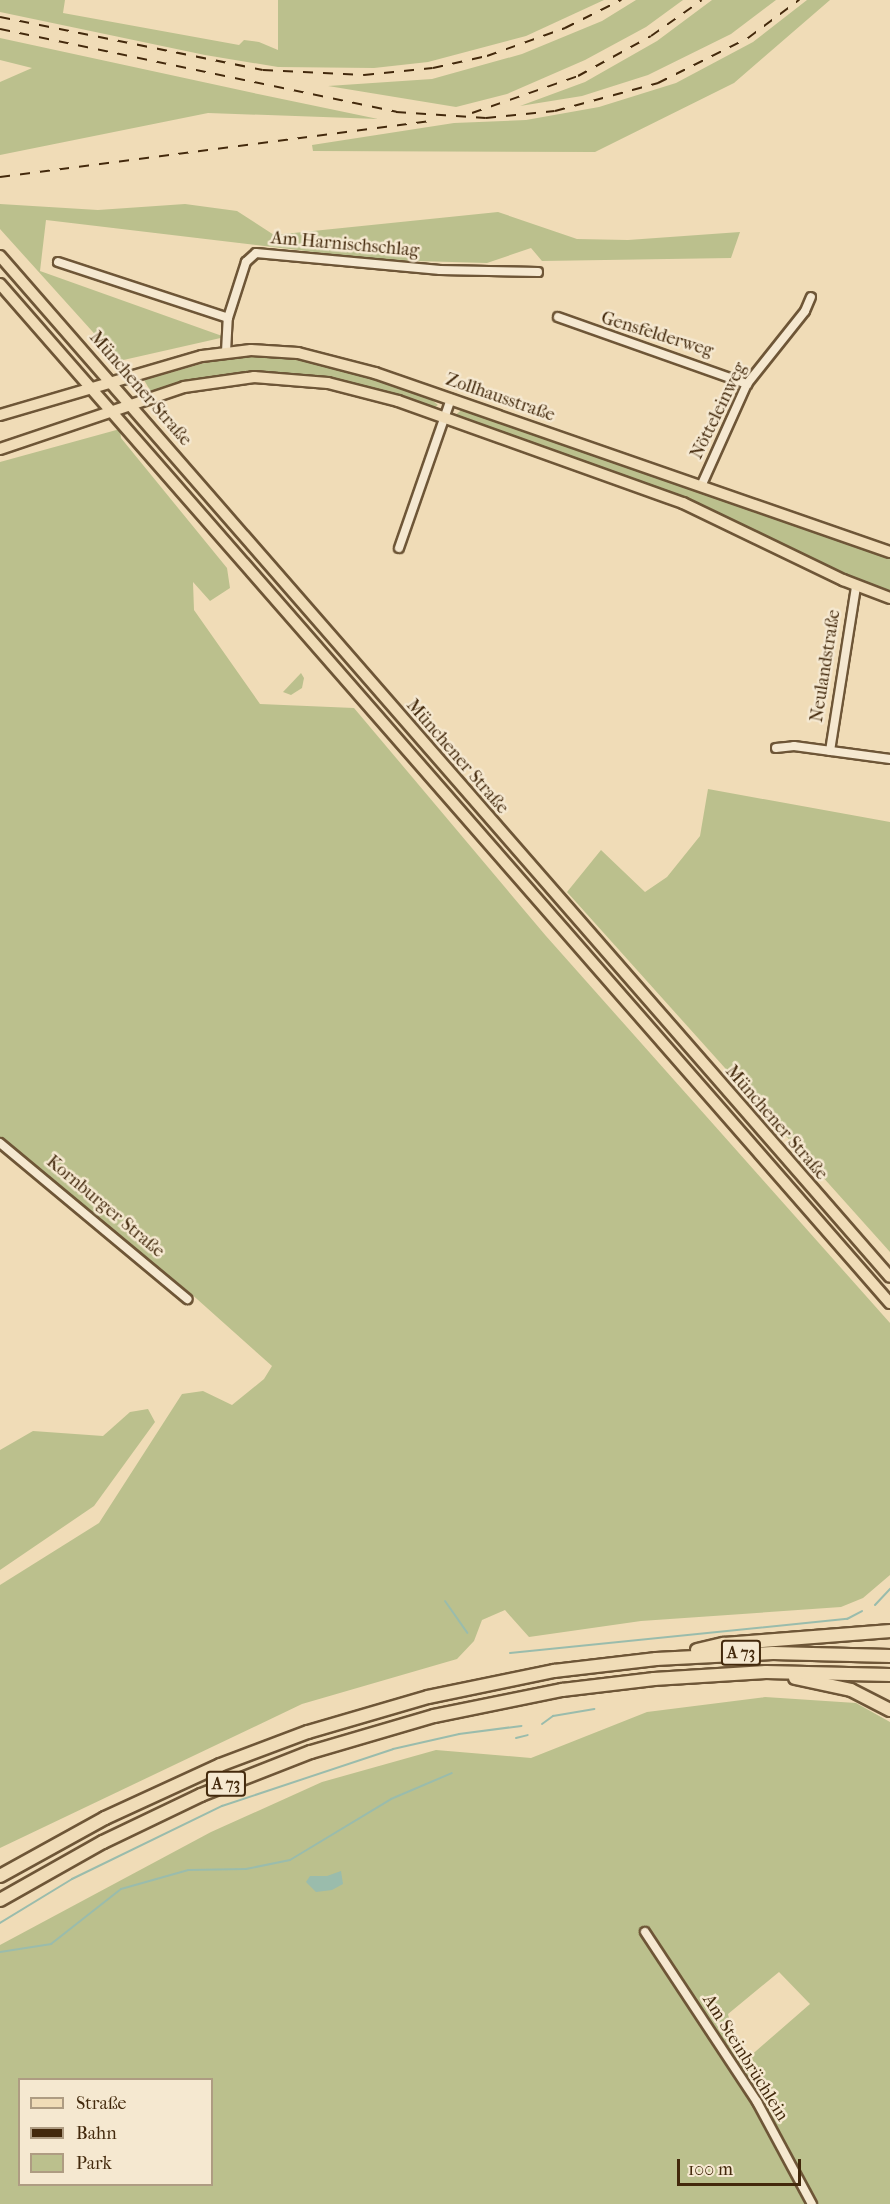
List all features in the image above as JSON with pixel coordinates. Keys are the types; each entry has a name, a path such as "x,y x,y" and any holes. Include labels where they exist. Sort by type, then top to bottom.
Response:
{"highway":[{"path":"656,1659 724,1644 890,1631"},
{"name":"A 73","path":"0,1876 124,1808 251,1753 397,1705 508,1679 656,1659 773,1653 890,1656"},
{"path":"770,1672 843,1688 890,1710"},
{"name":"A 73","path":"0,1900 120,1833 247,1776 371,1733 516,1698 654,1678 770,1672 890,1676"}],"main road":[{"name":"Münchener Straße","path":"0,256 112,381 890,1277"},
{"name":"Münchener Straße","path":"0,284 890,1303"},
{"name":"Zollhausstraße","path":"0,415 89,387 226,352 279,351 325,358 702,484 890,552"},
{"name":"Zollhausstraße","path":"0,449 197,384 273,377 351,388 445,418 698,509 856,586 890,598"}],"street":[{"name":"Am Harnischschlag","path":"226,352 228,318 246,262 256,253 440,270 538,272"},
{"path":"58,262 228,318"},
{"name":"Nötteleinweg","path":"702,484 747,384 805,311 811,297"},
{"name":"Gensfelderweg","path":"558,317 730,375 747,384"},
{"path":"399,548 450,399"},
{"name":"Neulandstraße","path":"830,751 856,586"},
{"name":"Neulandstraße","path":"776,748 830,751 890,759"},
{"name":"Kornburger Straße","path":"0,1143 187,1299"},
{"name":"Am Steinbrüchlein","path":"645,1932 757,2102 812,2204"}],"green space":[{"path":"0,0 65,0 63,13 239,45 244,40 259,42 278,50 278,0 604,0 526,36 428,62 374,68 278,67 205,55 0,12"},
{"path":"636,0 683,0 646,27 585,60 507,94 456,107 328,86 432,79 522,54 602,21"},
{"path":"712,0 776,0 731,34 648,75 582,96 520,106 585,82 657,41"},
{"path":"807,0 830,0 734,83 595,152 313,151 312,145 454,123 526,120 599,107 676,83 753,42"},
{"path":"0,38 378,119 208,113 0,155 0,82 32,68 0,60"},
{"path":"0,204 98,210 185,204 237,211 274,235 498,212 577,239 628,240 740,232 731,258 542,261 531,248 487,263 381,260 46,220 40,271 225,337 119,361 0,229"},
{"path":"266,354 307,360 369,376 428,397 438,405 431,410 364,389 241,375 151,392 144,380 229,356"},
{"path":"464,408 890,556 890,597 724,521 453,417"},
{"path":"120,429 121,438 227,568 230,588 210,601 193,582 194,610 260,704 354,708 546,936 890,1323 890,1575 863,1598 841,1607 641,1621 529,1637 505,1610 482,1620 474,1641 457,1659 302,1704 0,1848 0,1585 99,1523 182,1394 203,1391 232,1405 264,1379 272,1366 188,1291 0,1139 0,462"},
{"path":"301,673 304,678 302,688 291,695 283,692"},
{"path":"708,789 890,822 890,1252 567,892 601,850 645,892 667,877 700,836"},
{"path":"148,1409 155,1422 94,1506 0,1570 0,1450 33,1431 103,1436 130,1412"},
{"path":"765,1697 856,1703 890,1722 890,2204 0,2204 0,1945 211,1832 322,1782 436,1750 531,1758 647,1712","holes":["779,1972 810,2004 748,2058 734,2039 728,2014"]}],"shaded area":[{"path":"341,1871 343,1884 332,1890 316,1892 306,1882 310,1876 327,1876"}],"waterway":[{"path":"875,1605 890,1589"},
{"path":"445,1601 467,1633"},
{"path":"510,1653 847,1619 862,1611"},
{"path":"542,1724 553,1716 594,1709"},
{"path":"0,1923 72,1879 222,1806 393,1749 459,1734 521,1726"},
{"path":"516,1738 528,1735"},
{"path":"0,1952 51,1944 121,1889 188,1870 246,1869 290,1860 391,1799 452,1773"}],"railway":[{"path":"0,17 263,70 364,75 433,68 487,56 565,28 621,0"},
{"path":"472,113 578,76 651,36 702,0"},
{"path":"0,29 396,112 486,118 555,111 658,83 748,38 799,0"},
{"path":"0,177 434,121"}]}
